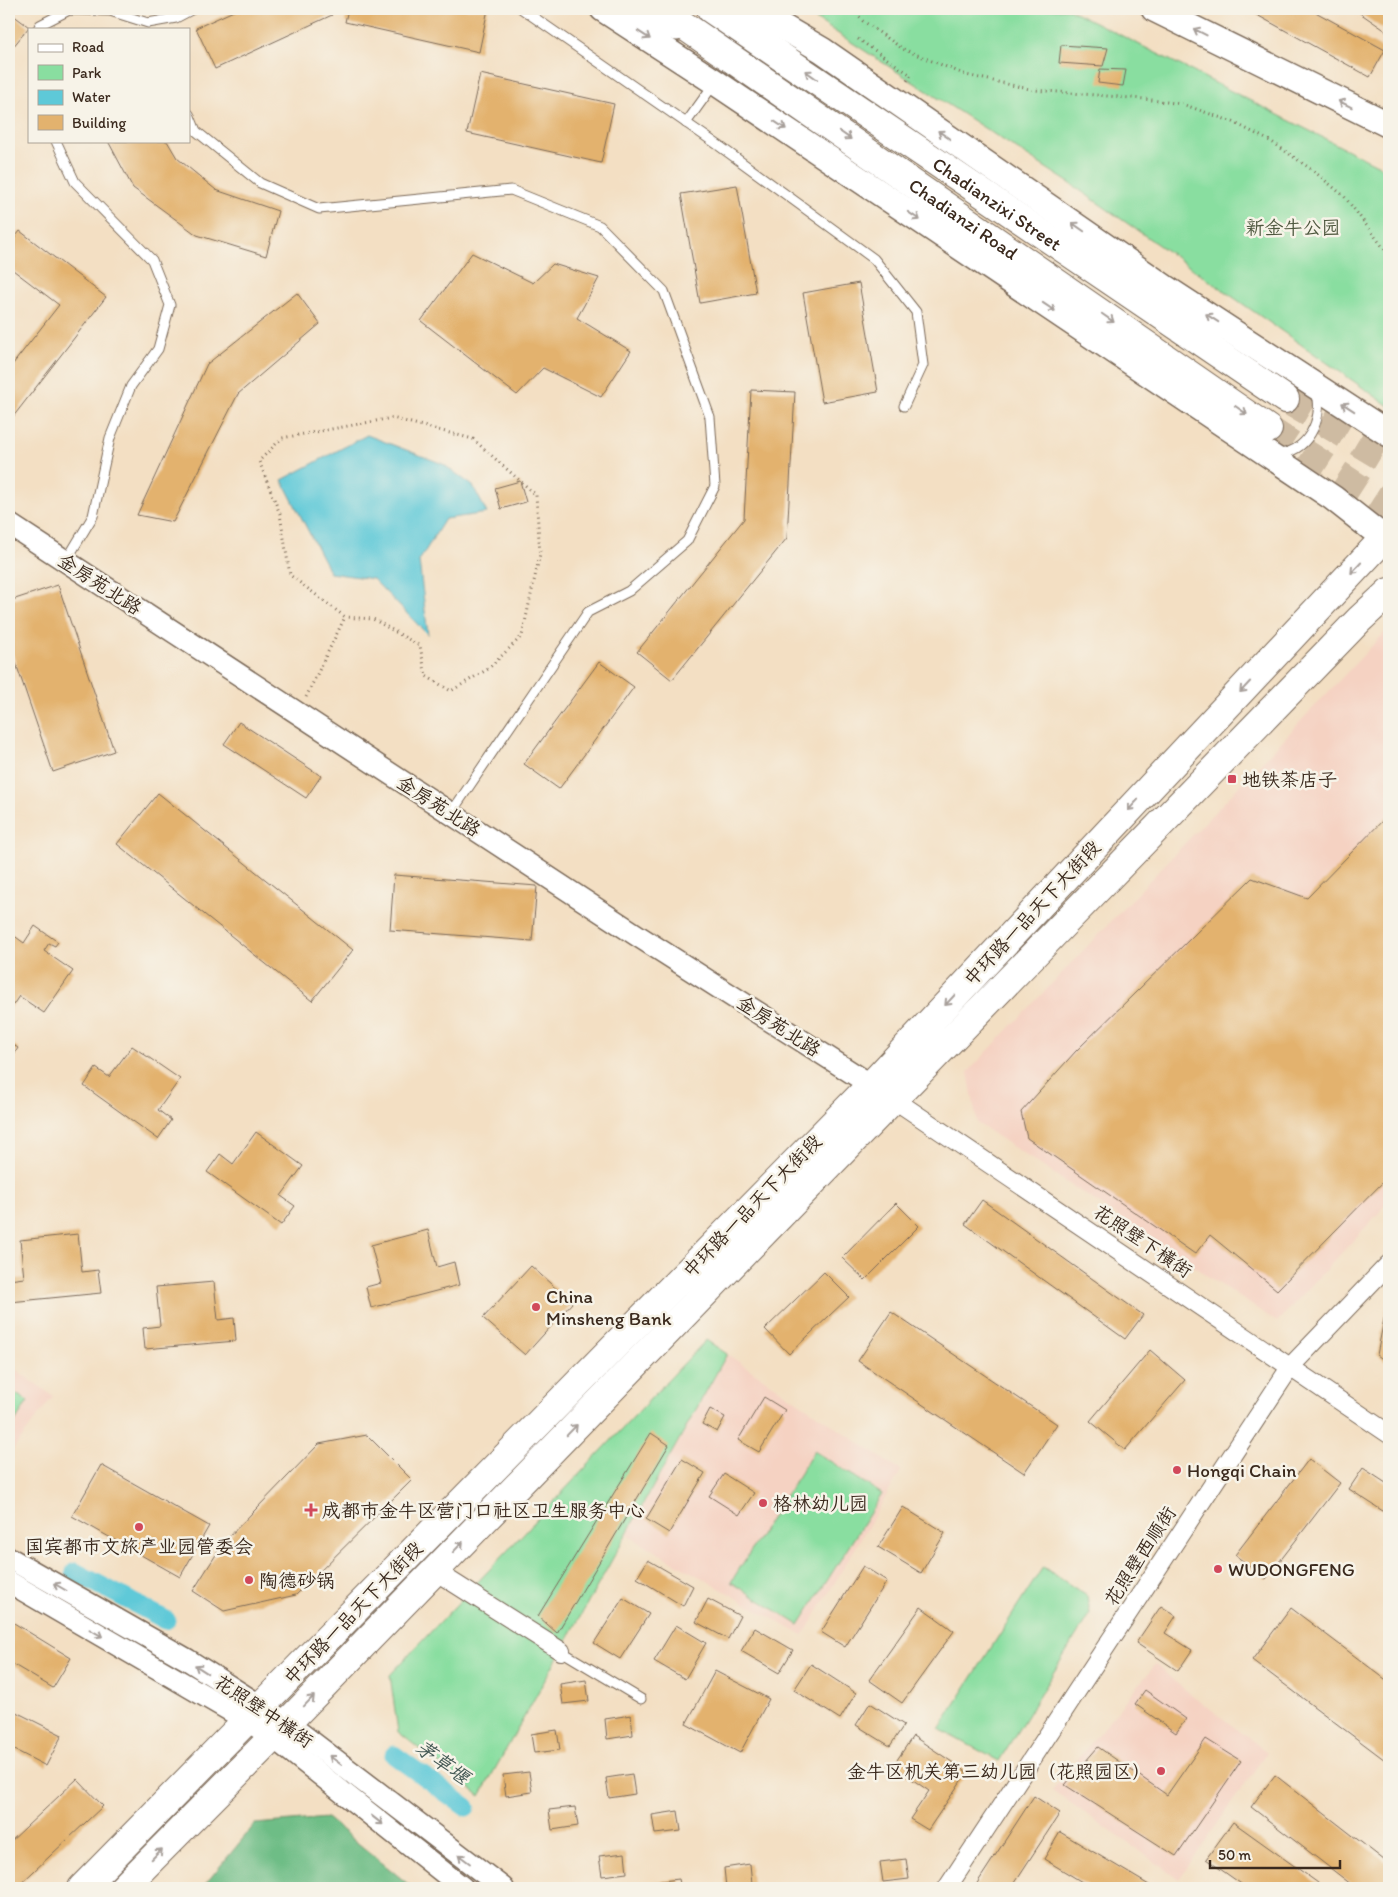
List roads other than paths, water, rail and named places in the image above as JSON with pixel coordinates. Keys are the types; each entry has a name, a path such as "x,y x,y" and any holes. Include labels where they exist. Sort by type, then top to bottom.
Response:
{"main road":[{"path":"604,9 1268,442 1333,498 1388,537"},
{"path":"639,9 723,51"},
{"name":"Chadianzi Road","path":"660,9 723,51 1268,442"},
{"name":"Chadianzixi Street","path":"711,9 1284,399"},
{"path":"752,9 822,50 1159,283 1389,434"},
{"path":"1154,9 1389,125"},
{"name":"中环路一品天下大街段","path":"123,1888 435,1571 882,1092 1388,537"},
{"name":"中环路一品天下大街段","path":"82,1888 254,1714 1389,592"}],"street":[{"name":"金房苑北路","path":"9,524 638,936 882,1092"},
{"name":"花照壁下横街","path":"882,1092 1291,1366 1389,1434"},
{"name":"花照壁西顺街","path":"946,1888 1291,1366 1389,1264"},
{"name":"花照壁中横街","path":"9,1558 188,1660 254,1714"},
{"path":"435,1571 561,1651"},
{"name":"花照壁中横街","path":"9,1582 254,1714 280,1730 503,1888"},
{"name":"花照壁中横街","path":"280,1730 463,1888"}],"lane":[{"path":"38,28 40,25 69,10 110,11 149,26 176,18 193,9"},
{"path":"522,9 686,123 874,259 916,312 923,365 904,406"},
{"path":"686,123 716,82"},
{"path":"190,116 196,131 260,183 319,208 511,190 600,226 664,291 710,417 715,486 687,541 629,591 588,612 451,813"},
{"path":"56,142 75,182 152,260 170,305 158,349 131,386 110,438 93,516 66,562"},
{"path":"1268,442 1281,454 1292,451 1310,436 1316,425 1318,415 1317,394 1314,384"},
{"path":"561,1651 641,1699"}],"water":[{"path":"367,435 443,464 473,486 487,513 445,519 419,561 428,635 373,579 330,573 282,480"}],"waterway":[{"name":"茅草堰","path":"75,1572 166,1620"},
{"name":"茅草堰","path":"394,1755 466,1807"}],"tunnel":[{"path":"1285,399 1389,461"},
{"path":"1268,429 1389,507"}],"place":[{"name":"地铁茶店子","path":"1232,779"},
{"name":"China Minsheng Bank","path":"536,1307"},
{"name":"Hongqi Chain","path":"1177,1470"},
{"name":"格林幼儿园","path":"763,1503"},
{"name":"成都市金牛区营门口社区卫生服务中心","path":"311,1510"},
{"name":"国宾都市文旅产业园管委会","path":"139,1527"},
{"name":"WUDONGFENG","path":"1218,1569"},
{"name":"陶德砂锅","path":"249,1580"},
{"name":"金牛区机关第三幼儿园（花照园区）","path":"1161,1771"}],"park label":[{"name":"新金牛公园","path":"1293,227"}]}
